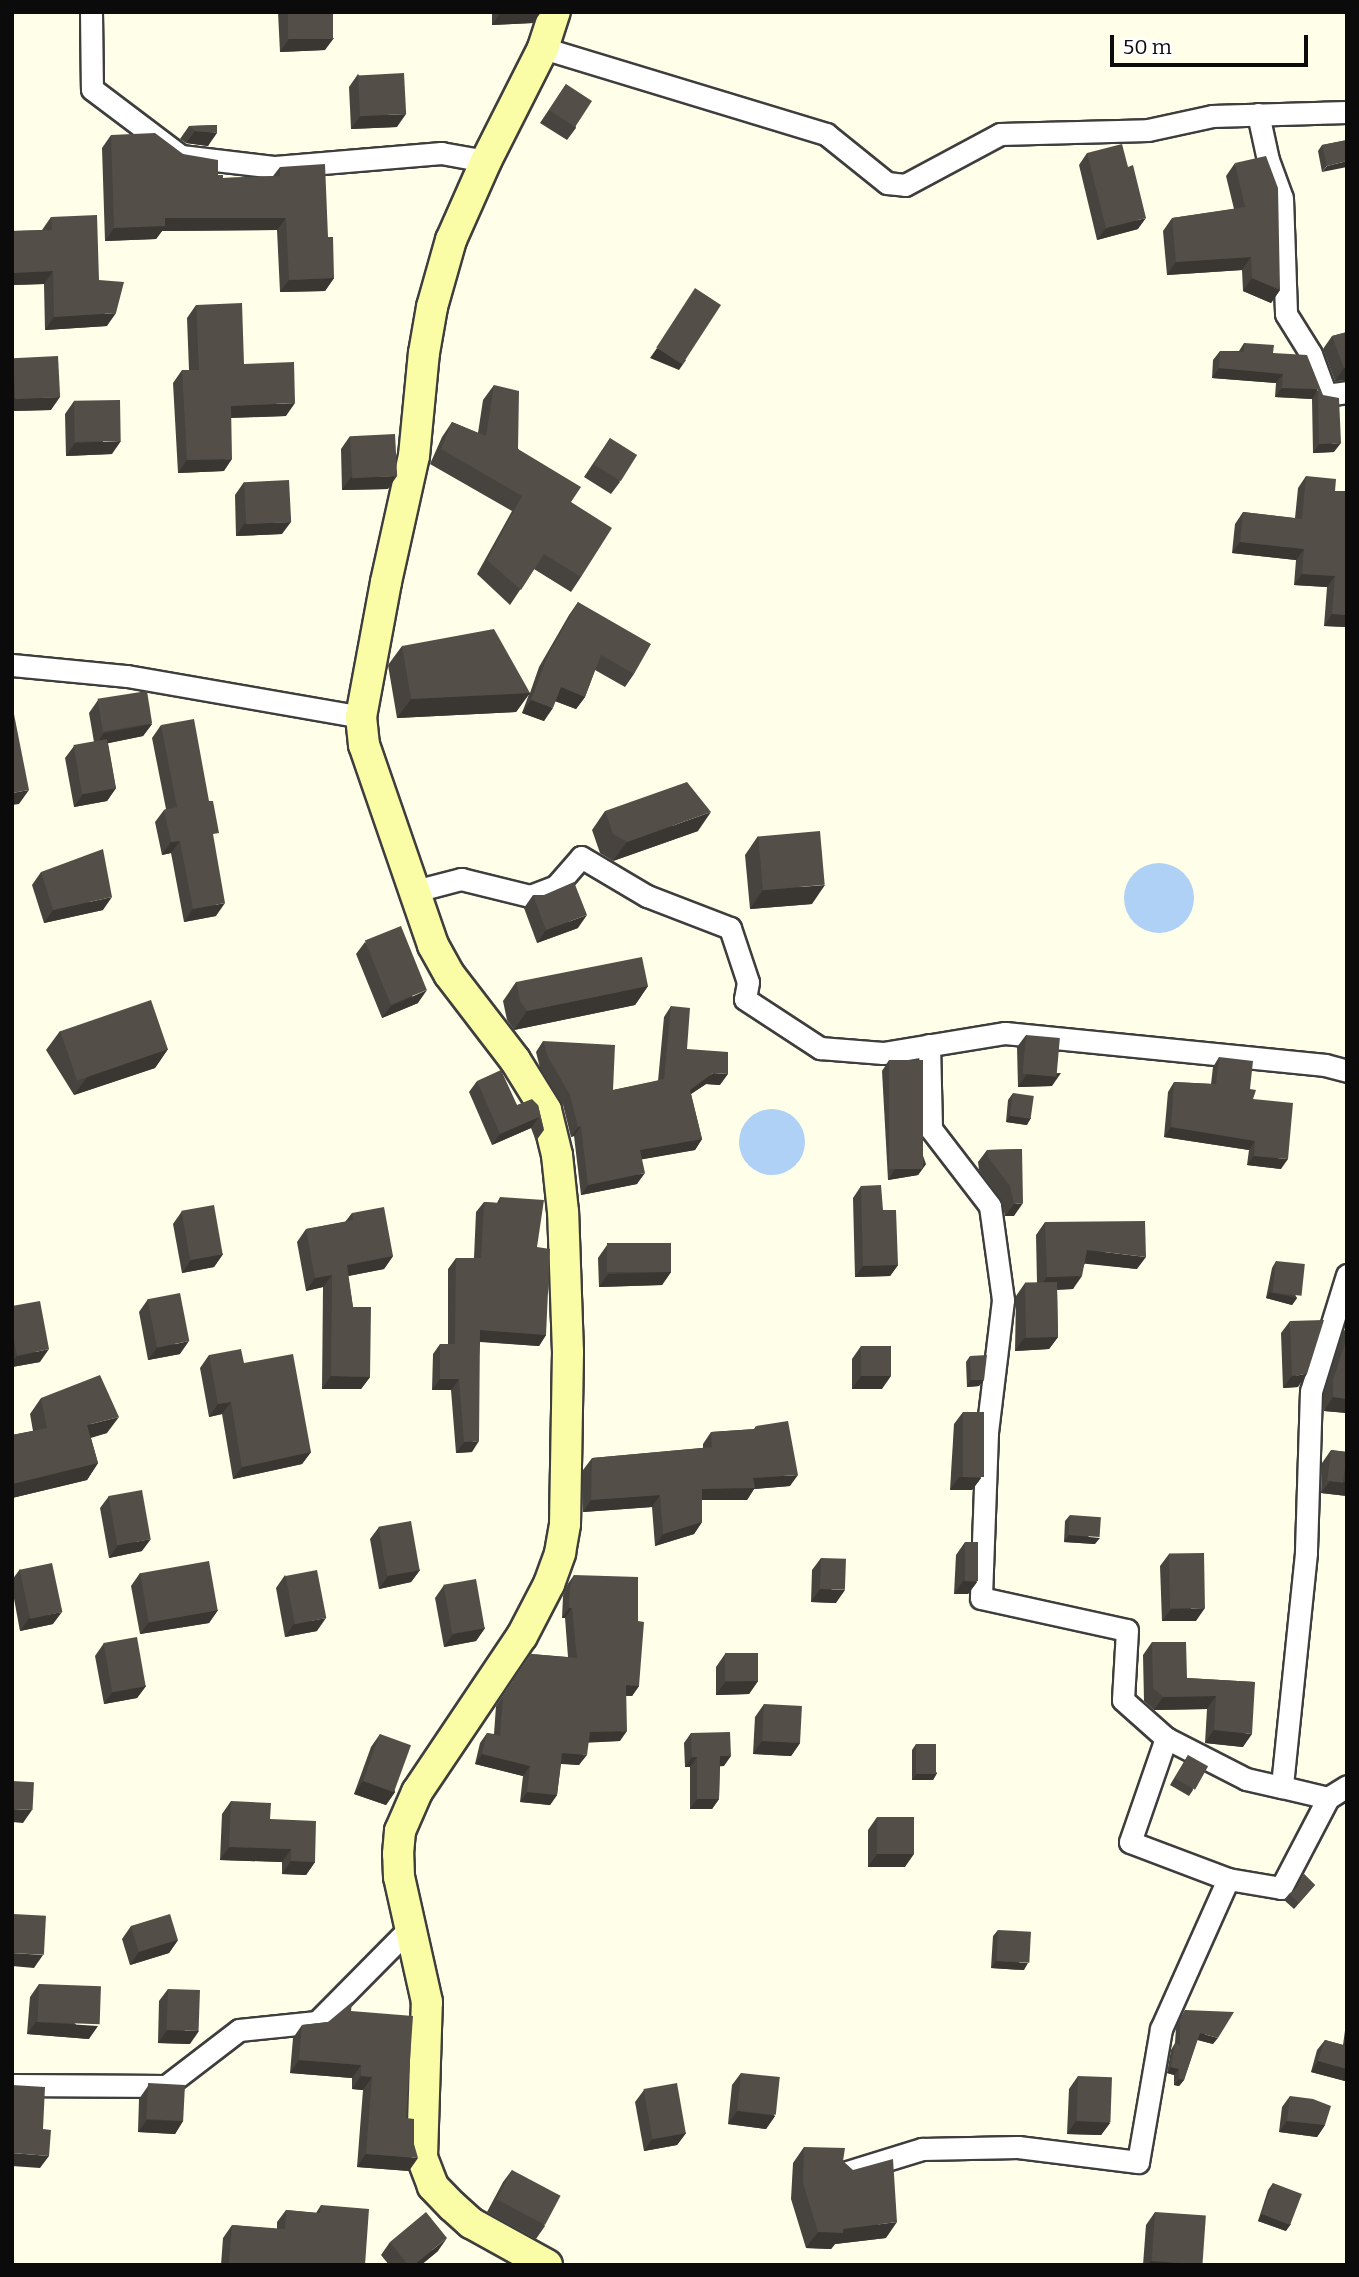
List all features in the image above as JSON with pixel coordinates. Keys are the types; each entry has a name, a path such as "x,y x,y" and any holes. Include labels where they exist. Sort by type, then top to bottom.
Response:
{"street":[{"path":"91,12 93,89 181,156 275,167 441,153 486,161"},
{"path":"547,2265 471,2223 433,2186 422,2157 427,2002 399,1877 400,1831 417,1792 522,1636 549,1584 560,1553 565,1524 568,1352 563,1212 557,1155 546,1110 515,1060 449,974 433,945 364,745 362,716 386,582 414,456 424,353 432,307 451,240 486,161 543,48 555,12"},
{"path":"543,48 826,134 887,183 905,186 1000,134 1148,130 1212,116 1347,112"},
{"path":"1258,114 1268,160 1282,198 1286,314 1311,354 1326,395 1347,392"},
{"path":"12,665 127,676 362,716"},
{"path":"415,891 461,879 530,895 556,886 581,857 647,896 730,928 748,982 745,999 820,1048 883,1053 1005,1032 1325,1065 1347,1071"},
{"path":"929,1045 931,1129 990,1206 1003,1300 987,1433 981,1598 1127,1630 1123,1700 1166,1738 1246,1779 1328,1798"},
{"path":"1282,1787 1306,1553 1311,1391 1347,1275"},
{"path":"1166,1738 1130,1842 1228,1879 1281,1888 1328,1798 1347,1786"},
{"path":"844,2173 922,2149 1018,2147 1138,2162 1161,2029 1228,1879"},
{"path":"12,2085 166,2086 239,2030 317,2022 410,1928"}],"water":[{"path":"1159,863 1184,873 1194,898 1184,923 1159,933 1134,923 1124,898 1134,873"},
{"path":"778,1109 796,1118 803,1129 803,1155 796,1166 785,1173 766,1175 748,1166 741,1155 739,1136 748,1118 759,1111"}],"building":[{"path":"288,12 333,12 333,39 288,39"},
{"path":"404,73 406,114 360,116 358,75"},
{"path":"566,84 592,101 575,127 549,110"},
{"path":"217,125 217,133 195,131 189,126"},
{"path":"155,133 183,154 218,160 218,175 223,175 223,178 280,176 280,167 325,164 328,237 333,237 334,278 289,280 286,218 165,218 165,226 114,228 111,135"},
{"path":"1347,140 1347,161 1327,166 1322,145"},
{"path":"1122,144 1128,167 1133,165 1146,218 1106,228 1087,153"},
{"path":"1266,156 1278,188 1280,290 1252,278 1251,257 1176,262 1172,218 1245,207 1235,163"},
{"path":"97,215 99,280 124,282 116,313 54,317 53,271 12,273 12,231 52,230 51,217"},
{"path":"695,288 721,305 682,364 656,348"},
{"path":"242,303 244,364 294,362 295,403 231,406 232,459 187,460 182,370 199,370 196,305"},
{"path":"1347,332 1347,368 1344,368 1332,336"},
{"path":"1244,343 1274,345 1273,353 1307,355 1323,395 1339,398 1341,443 1319,444 1318,389 1282,388 1283,374 1219,368 1220,351 1244,352"},
{"path":"58,356 60,397 15,399 13,358"},
{"path":"494,385 519,391 518,449 581,487 571,502 612,528 581,577 544,554 521,590 487,560 522,496 441,449 452,422 486,436"},
{"path":"120,400 121,441 75,442 74,401"},
{"path":"395,434 397,476 352,478 350,436"},
{"path":"610,438 637,455 621,481 594,464"},
{"path":"1306,476 1336,479 1335,491 1347,491 1347,615 1332,614 1335,576 1302,574 1304,549 1240,542 1243,512 1302,519"},
{"path":"289,480 291,522 246,524 244,482"},
{"path":"578,602 651,644 634,674 601,655 585,697 561,687 553,708 531,700 548,655"},
{"path":"494,629 530,693 411,699 402,646"},
{"path":"147,691 152,724 103,731 98,699"},
{"path":"12,704 29,790 12,793"},
{"path":"194,719 209,801 213,801 219,833 213,834 225,903 193,909 180,841 171,842 164,810 177,807 161,725"},
{"path":"107,739 116,788 82,794 74,745"},
{"path":"687,782 711,812 627,842 613,834 605,811"},
{"path":"820,831 825,885 763,890 758,836"},
{"path":"103,849 112,897 53,910 41,872"},
{"path":"574,882 587,915 546,930 533,895 544,895"},
{"path":"401,926 427,990 391,1005 365,941"},
{"path":"642,957 648,986 527,1011 520,1001 516,982"},
{"path":"151,1000 168,1049 77,1080 60,1031"},
{"path":"671,1006 690,1008 687,1049 728,1052 728,1074 713,1073 690,1090 702,1139 640,1150 645,1173 588,1185 581,1126 578,1127 570,1095 548,1057 543,1041 615,1045 613,1090 664,1079"},
{"path":"1026,1035 1060,1038 1056,1077 1023,1074"},
{"path":"1219,1057 1253,1061 1250,1089 1256,1090 1253,1099 1293,1103 1288,1159 1254,1156 1255,1141 1171,1127 1174,1082 1216,1084"},
{"path":"889,1060 923,1060 923,1169 889,1169"},
{"path":"501,1070 517,1105 532,1099 538,1105 544,1130 539,1117 500,1134 477,1081"},
{"path":"1013,1093 1034,1096 1031,1119 1010,1116"},
{"path":"1022,1149 1023,1203 1014,1204 1010,1186 988,1157 987,1150"},
{"path":"881,1185 883,1210 896,1210 898,1265 863,1266 861,1186"},
{"path":"500,1197 544,1200 537,1247 550,1249 546,1335 480,1330 479,1441 464,1442 459,1379 440,1379 440,1344 455,1344 456,1258 481,1258 484,1202 500,1203"},
{"path":"214,1205 223,1254 190,1260 182,1211"},
{"path":"384,1207 393,1256 347,1265 353,1307 371,1307 370,1377 331,1376 332,1275 315,1278 306,1229 353,1220 352,1213"},
{"path":"1145,1221 1146,1257 1087,1250 1082,1276 1047,1277 1045,1222"},
{"path":"607,1243 671,1243 671,1272 607,1272"},
{"path":"1276,1261 1305,1264 1301,1296 1273,1293"},
{"path":"1057,1282 1058,1337 1026,1338 1025,1283"},
{"path":"180,1293 189,1341 157,1347 148,1299"},
{"path":"40,1301 49,1349 17,1356 12,1330 12,1306"},
{"path":"1324,1320 1307,1374 1292,1376 1290,1321"},
{"path":"1347,1337 1347,1399 1333,1397 1333,1380"},
{"path":"861,1346 891,1346 891,1376 861,1376"},
{"path":"241,1349 244,1363 293,1354 311,1452 242,1467 231,1402 218,1404 209,1355"},
{"path":"987,1355 984,1380 971,1380 970,1356"},
{"path":"100,1375 119,1417 87,1425 98,1463 12,1484 12,1435 47,1428 41,1398"},
{"path":"963,1412 984,1412 984,1477 963,1477"},
{"path":"788,1421 798,1475 753,1478 755,1488 702,1489 702,1522 663,1534 660,1495 591,1500 592,1458 712,1447 711,1432 757,1429 756,1426"},
{"path":"1331,1450 1347,1452 1343,1483 1327,1481"},
{"path":"142,1490 151,1539 117,1545 109,1496"},
{"path":"1070,1515 1101,1517 1100,1537 1069,1535"},
{"path":"411,1521 420,1570 387,1576 379,1527"},
{"path":"965,1542 978,1542 978,1581 965,1581"},
{"path":"1204,1553 1205,1608 1170,1609 1169,1554"},
{"path":"821,1558 846,1559 845,1590 820,1589"},
{"path":"209,1561 218,1610 149,1622 140,1573"},
{"path":"52,1563 62,1612 30,1619 20,1570"},
{"path":"317,1570 326,1618 295,1624 286,1576"},
{"path":"574,1575 638,1577 638,1621 644,1622 639,1686 626,1685 627,1731 590,1732 587,1755 562,1753 557,1795 527,1792 530,1766 482,1754 487,1733 500,1736 503,1696 531,1654 577,1658 572,1608 569,1608 570,1586"},
{"path":"476,1579 485,1628 452,1634 444,1585"},
{"path":"137,1637 146,1686 112,1692 104,1643"},
{"path":"1152,1642 1186,1642 1187,1678 1255,1682 1252,1734 1214,1730 1216,1696 1163,1697 1153,1688"},
{"path":"725,1653 758,1653 758,1681 725,1681"},
{"path":"764,1704 802,1706 800,1743 762,1741"},
{"path":"730,1732 731,1756 720,1756 719,1799 697,1799 697,1757 692,1757 691,1733"},
{"path":"380,1734 411,1745 394,1792 363,1781"},
{"path":"916,1744 936,1744 936,1774 916,1774"},
{"path":"1188,1755 1208,1766 1195,1790 1175,1779"},
{"path":"12,1781 34,1782 33,1810 12,1809"},
{"path":"231,1801 271,1803 270,1819 316,1821 315,1862 291,1861 291,1849 229,1847"},
{"path":"877,1817 914,1817 914,1854 877,1854"},
{"path":"1304,1874 1315,1885 1299,1903 1289,1894 1297,1888"},
{"path":"13,1914 46,1916 44,1955 12,1953"},
{"path":"170,1914 178,1940 139,1952 131,1926"},
{"path":"998,1930 1031,1932 1029,1963 996,1961"},
{"path":"39,1984 101,1986 100,2024 38,2022"},
{"path":"168,1989 200,1990 199,2031 167,2030"},
{"path":"352,2002 351,2011 413,2016 406,2118 414,2119 414,2144 418,2158 366,2154 372,2077 361,2076 361,2065 299,2060 302,2025 328,2022"},
{"path":"1185,2010 1234,2012 1218,2038 1200,2033 1184,2080 1179,2079 1179,2069 1171,2067 1175,2043 1180,2045 1180,2021"},
{"path":"1325,2040 1347,2046 1347,2069 1318,2061"},
{"path":"741,2073 780,2077 776,2115 737,2111"},
{"path":"1078,2076 1112,2077 1110,2122 1076,2121"},
{"path":"148,2083 185,2085 183,2121 146,2119"},
{"path":"677,2083 686,2133 652,2139 644,2089"},
{"path":"12,2085 45,2087 43,2129 51,2130 49,2156 12,2153"},
{"path":"1290,2096 1313,2099 1331,2106 1325,2125 1287,2121"},
{"path":"804,2147 845,2148 843,2161 853,2170 893,2159 897,2222 843,2229 843,2233 818,2232 803,2183"},
{"path":"512,2170 561,2196 545,2225 497,2199"},
{"path":"1273,2183 1302,2194 1290,2225 1261,2214"},
{"path":"321,2205 369,2209 365,2265 229,2265 232,2225 285,2229 286,2210 320,2213"},
{"path":"426,2212 447,2238 414,2265 408,2265 390,2242"},
{"path":"1155,2212 1206,2216 1202,2264 1152,2261"}]}
